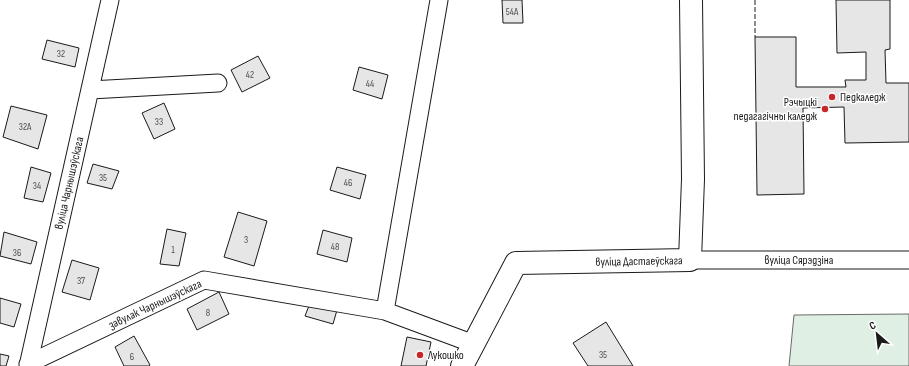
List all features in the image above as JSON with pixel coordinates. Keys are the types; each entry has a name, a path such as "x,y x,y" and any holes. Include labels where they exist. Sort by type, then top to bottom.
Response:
{"street":[{"name":"вуліца Чарнышэўскага","path":"28,365 110,0"},
{"path":"385,311 439,0"},
{"name":"вуліца Дастаеўскага","path":"462,366 516,263 690,260 693,179 691,0"},
{"path":"90,90 218,82"},
{"name":"вуліца Сярэдзіна","path":"690,260 909,260"},
{"name":"завулак Чарнышэўскага","path":"28,365 204,280 385,311 474,344"}],"green space":[{"path":"909,314 909,366 789,366 794,315"}],"building":[{"path":"502,0 522,0 523,23 503,23"},
{"name":"Педкаледж","path":"836,0 890,0 890,49 885,50 886,83 909,83 909,142 845,143 844,107 803,108 804,194 757,195 755,37 796,37 796,87 846,87 845,80 866,80 866,52 837,53"},
{"path":"47,40 79,48 75,67 42,59"},
{"path":"258,56 270,78 242,92 231,70"},
{"path":"359,67 388,75 382,99 353,90"},
{"path":"164,103 175,129 154,139 142,113"},
{"path":"11,106 47,115 38,149 3,137"},
{"path":"93,164 119,171 112,189 87,183"},
{"path":"31,167 51,173 43,202 24,198"},
{"path":"337,167 366,175 360,199 330,190"},
{"path":"238,212 267,221 254,266 224,257"},
{"path":"167,229 186,233 179,266 160,264"},
{"path":"323,230 352,238 347,262 317,254"},
{"path":"4,232 37,242 31,264 0,256"},
{"path":"72,260 99,268 90,300 62,292"},
{"path":"219,292 229,314 197,330 187,309"},
{"path":"0,298 21,304 14,327 0,323"},
{"path":"310,303 337,310 333,324 305,316"},
{"path":"606,322 633,366 588,366 573,343"},
{"path":"134,336 150,365 149,366 124,366 115,347"},
{"path":"407,337 431,342 426,366 401,366"},
{"path":"0,354 9,356 6,366 0,366"}],"fence":[{"path":"755,0 755,37"}],"place":[{"name":"Педкаледж","path":"832,97"},
{"name":"Рэчыцкі педагагічны каледж","path":"825,109"},
{"name":"Лукошко","path":"420,355"}]}
